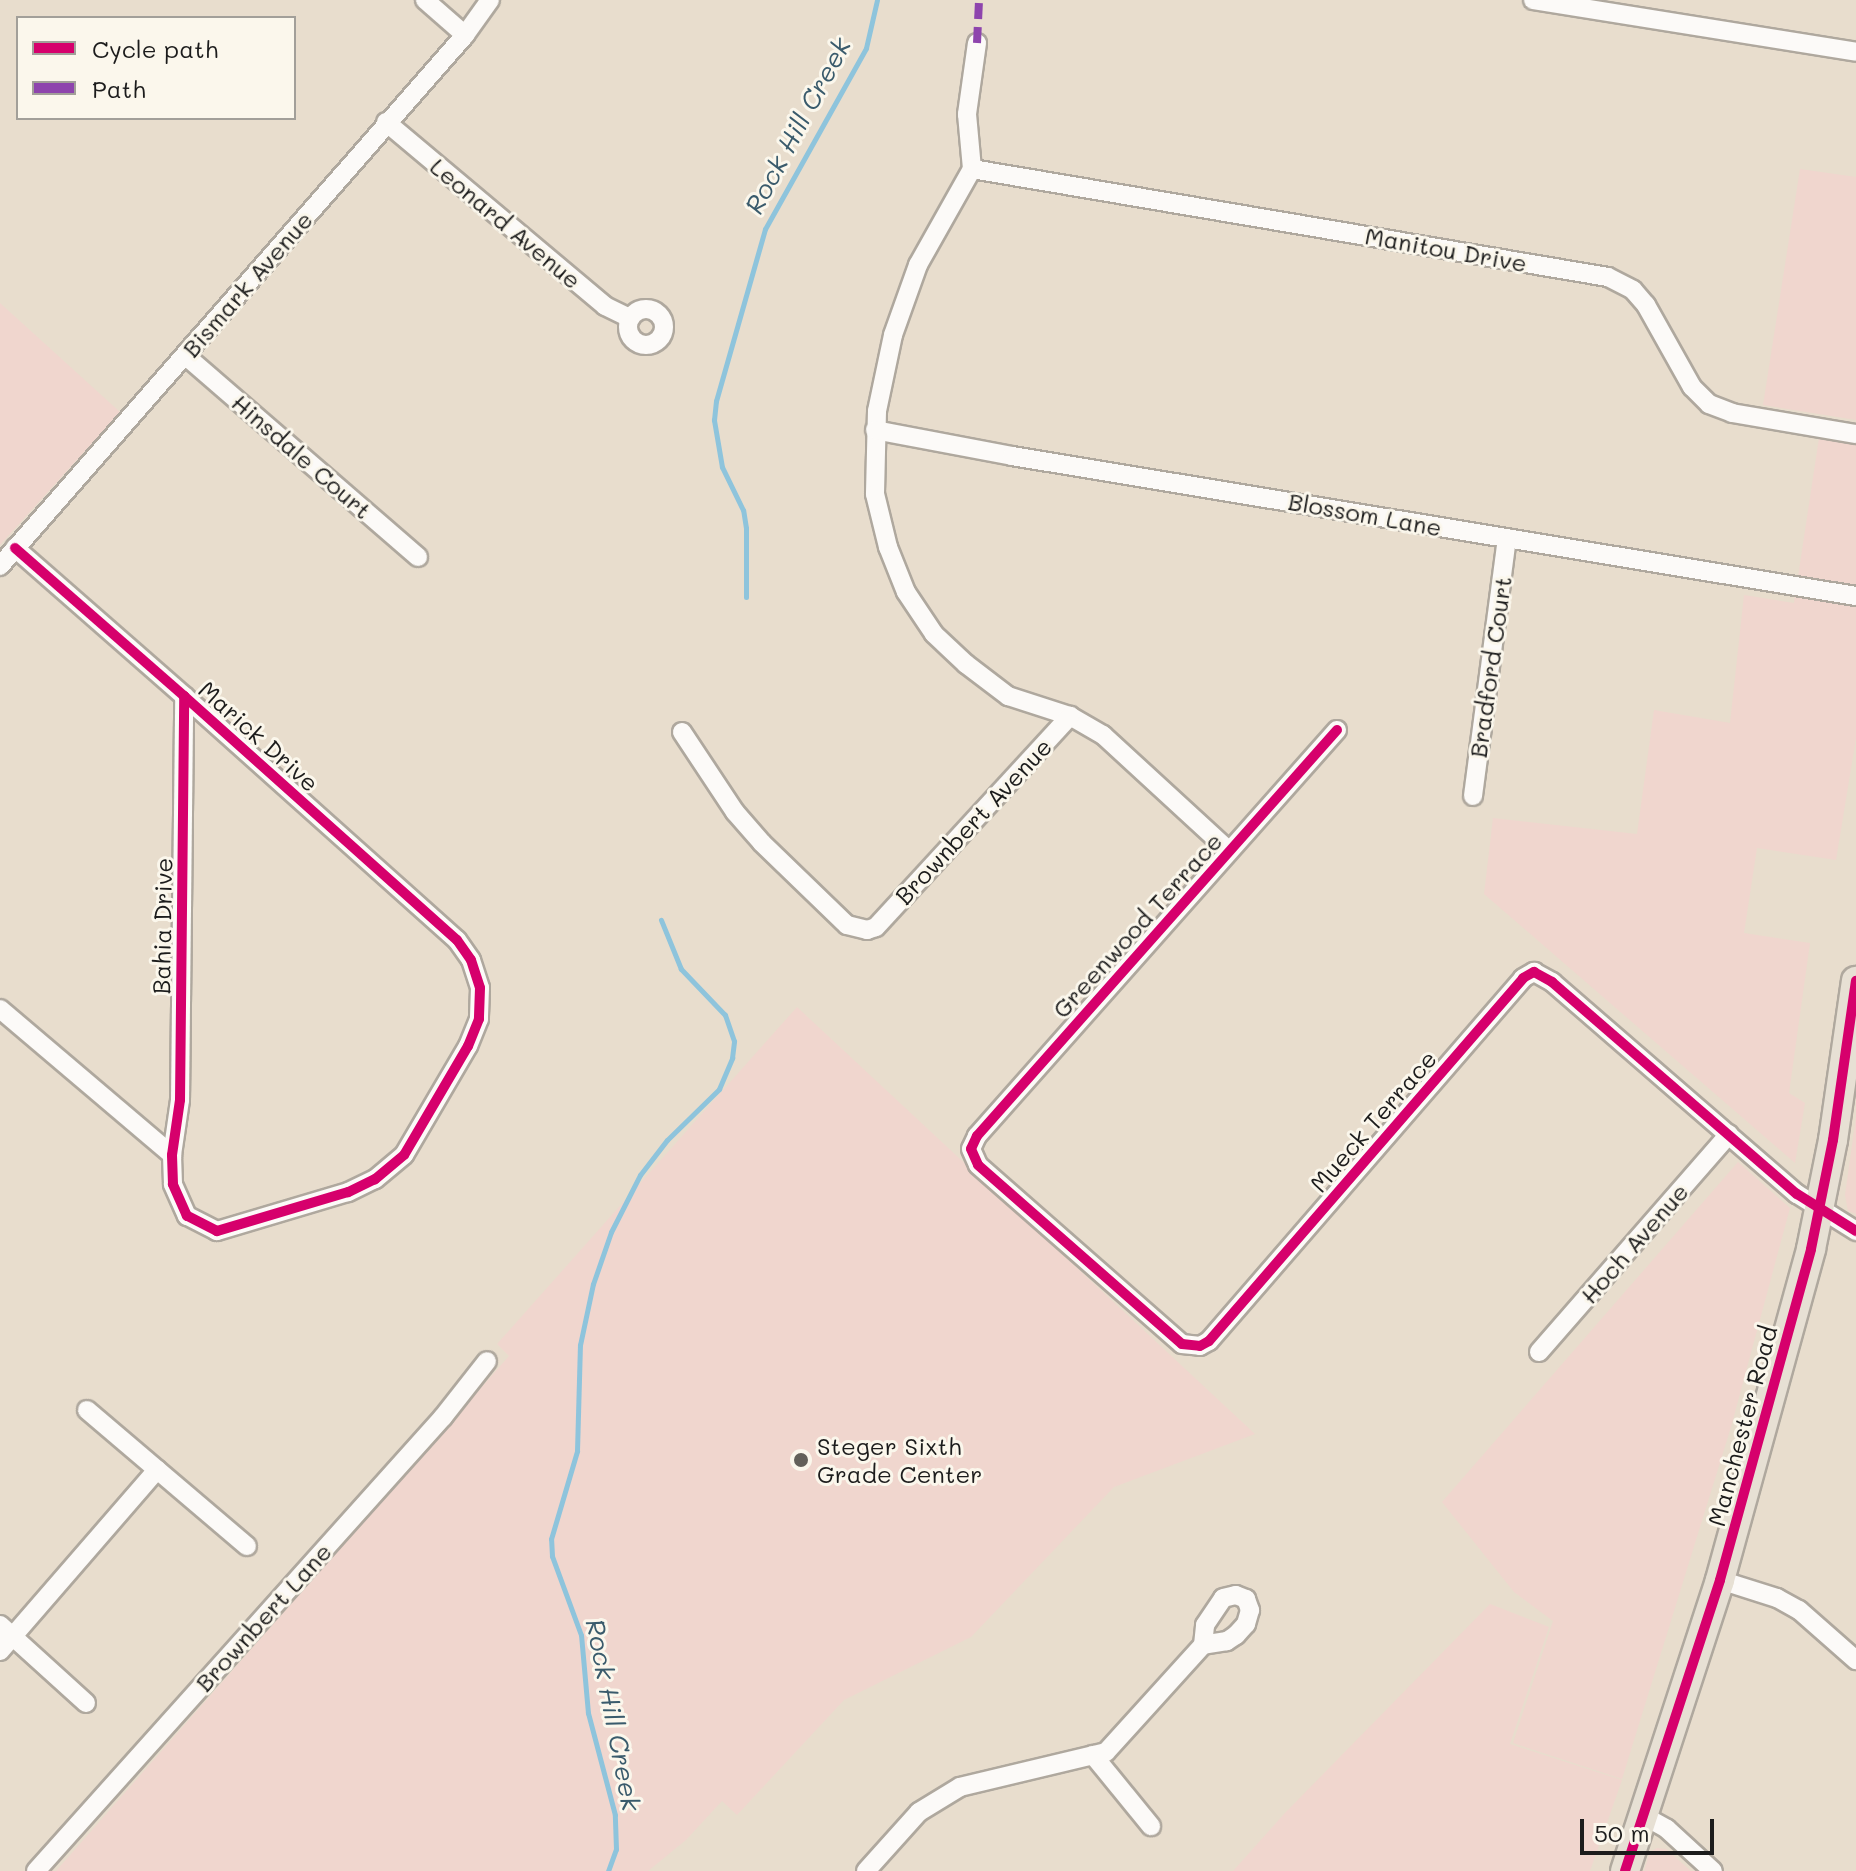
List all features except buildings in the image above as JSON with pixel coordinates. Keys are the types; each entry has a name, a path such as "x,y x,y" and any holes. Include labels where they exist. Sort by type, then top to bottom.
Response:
{"main road":[{"name":"Manchester Road","path":"1625,1871 1720,1580 1820,1209 1856,981"}],"street":[{"path":"425,0 465,35"},
{"name":"Bismark Avenue","path":"0,566 465,35 490,0"},
{"path":"1533,0 1856,52"},
{"path":"977,43 967,114 972,169 918,265 893,335 875,430 875,494 888,547 906,592 934,634 1008,696 1070,716 1119,748 1229,851"},
{"name":"Leonard Avenue","path":"386,122 605,306 630,318"},
{"name":"Manitou Drive","path":"972,169 1608,277 1633,290 1646,305 1692,387 1709,404 1732,413 1856,434"},
{"name":"Hinsdale Court","path":"186,356 418,557"},
{"name":"Blossom Lane","path":"875,430 1012,456 1856,596"},
{"name":"Bradford Court","path":"1473,796 1507,538"},
{"name":"Marick Drive","path":"15,548 457,940 471,960"},
{"name":"Bahia Drive","path":"184,696 180,1100 172,1155 173,1184 187,1216 217,1231 333,1196 375,1179 404,1155 468,1046 479,1019 480,988 471,960"},
{"name":"Brownbert Avenue","path":"682,732 735,812 762,843 847,925 859,930 876,927 1070,716"},
{"name":"Greenwood Terrace","path":"971,1149 977,1136 1337,730"},
{"name":"Mueck Terrace","path":"971,1149 978,1165 1171,1335 1190,1347 1209,1341 1523,978 1534,972 1552,982 1797,1194 1856,1231"},
{"path":"0,1009 172,1155"},
{"name":"Hoch Avenue","path":"1539,1352 1729,1134"},
{"name":"Brownbert Lane","path":"36,1871 443,1417 487,1361"},
{"path":"87,1410 247,1546"},
{"path":"0,1651 7,1631 157,1470"},
{"path":"1720,1580 1777,1598 1799,1610 1856,1660"},
{"path":"7,1631 86,1703"},
{"path":"866,1871 919,1812 960,1787 1106,1752 1203,1645"},
{"path":"1093,1755 1151,1826"},
{"path":"1644,1816 1667,1829 1713,1871"}],"shaded area":[{"path":"1800,169 1856,177 1856,420 1763,405"},
{"path":"0,303 120,412 0,545"},
{"path":"1819,438 1856,443 1856,738 1836,860 1757,848 1744,933 1810,943 1789,1093 1805,1103 1795,1163 1484,894 1493,818 1637,834 1654,710 1730,723 1744,595 1794,603"},
{"name":"Steger Sixth Grade Center","path":"797,1007 1255,1434 1114,1487 971,1637 844,1700 737,1815 722,1801 686,1840 648,1871 56,1871 509,1356 497,1344"},
{"path":"1856,1116 1856,1214 1848,1211 1845,1195"},
{"path":"1738,1162 1790,1208 1731,1427 1622,1779 1513,1743 1553,1621 1514,1592 1442,1502"},
{"path":"1490,1604 1549,1627 1510,1744 1622,1780 1590,1871 1233,1871 1284,1814"},
{"path":"1657,1848 1666,1849 1691,1871 1644,1871 1650,1852"}],"waterway":[{"name":"Rock Hill Creek","path":"746,597 746,528 743,510 722,467 714,420 716,401 765,229 866,48 877,0"},
{"name":"Rock Hill Creek","path":"608,1871 616,1849 615,1815 588,1713 581,1635 552,1556 551,1539 577,1451 580,1345 593,1284 611,1232 640,1175 667,1140 719,1089 732,1058 734,1041 725,1015 681,969 661,920"}],"marked path":[{"path":"977,43 979,0"}],"cycle path":[{"path":"15,548 184,696 457,940 471,960 480,988 479,1019 468,1046 404,1155 375,1179 348,1192 217,1231 187,1216 173,1184 172,1155 180,1100 184,696"},
{"path":"1337,730 977,1136 971,1149 978,1165 1182,1344 1200,1346 1209,1341 1523,978 1534,972 1552,982 1797,1194 1856,1231"},
{"path":"1625,1871 1720,1580 1811,1249 1833,1140 1856,981"}],"place":[{"name":"Steger Sixth Grade Center","path":"801,1460"}]}
